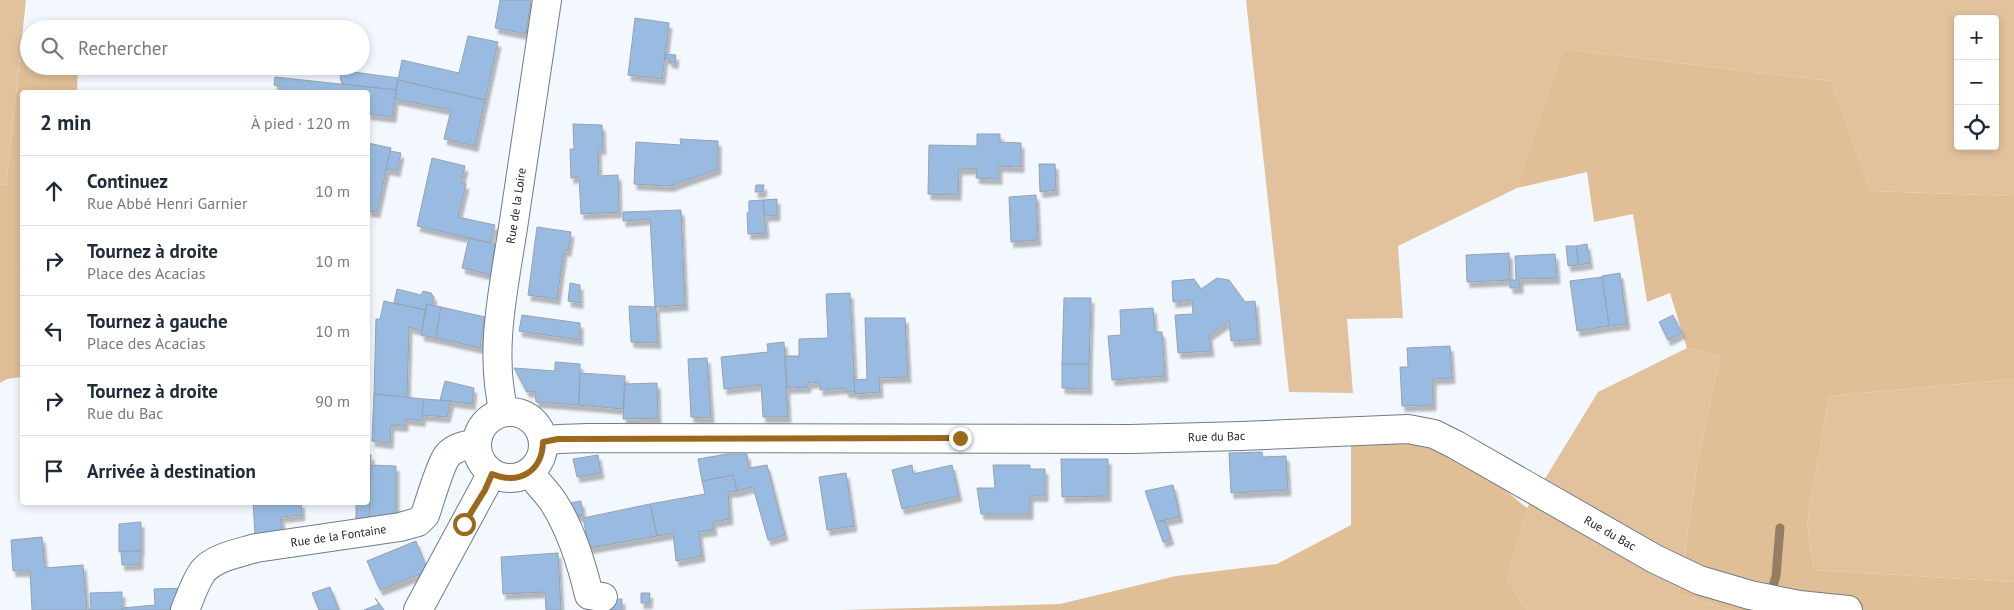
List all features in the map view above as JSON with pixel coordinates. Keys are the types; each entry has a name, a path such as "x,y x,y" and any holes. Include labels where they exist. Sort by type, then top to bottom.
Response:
{"street":[{"name":"Rue de la Loire","path":"504,412 498,389 497,370 500,313 547,0"},
{"path":"504,412 514,412 530,419 537,425 543,442 539,462 529,472 510,478 492,474 484,467 479,458 476,444 480,428 487,420 504,412"},
{"name":"Rue du Bac","path":"543,442 581,438 1131,439 1408,428 1434,434 1456,445 1655,559 1699,580 1750,595 1789,603 1848,610"},
{"name":"Rue de la Fontaine","path":"185,610 204,571 217,561 256,548 418,522 425,515 447,456 454,449 476,444"},
{"path":"529,472 554,503 558,511 582,568 590,595 603,597"},
{"path":"418,610 492,474"}],"shaded area":[{"path":"0,0 26,0 24,20 20,20 20,56 6,185 0,184"},
{"path":"1246,0 2014,0 2014,196 1871,191 1831,81 1563,49 1517,188 1398,246 1403,318 1347,319 1353,393 1289,392"},
{"path":"1563,49 1831,81 1871,191 2014,196 2014,379 1829,396 1807,523 1814,570 2014,582 2014,610 1731,610 1679,594 1697,466 1720,357 1687,348 1670,293 1647,302 1633,214 1594,222 1587,172 1517,188"},
{"path":"20,57 20,75 78,75 77,90 20,90 20,377 7,379 0,383 0,184 6,185"},
{"path":"1687,348 1720,357 1697,466 1679,594 1731,610 1527,610 1507,579 1527,508 1598,392"},
{"path":"2014,379 2014,582 1814,570 1807,523 1829,396"},
{"path":"1438,435 1527,508 1507,579 1527,610 840,610 1060,604 1176,576 1277,564 1351,525 1351,436"}],"building":[{"path":"500,0 531,0 526,34 495,28"},
{"path":"635,18 669,23 662,79 628,75"},
{"path":"468,36 498,42 485,100 398,80 402,60 459,73"},
{"path":"666,54 676,55 675,63 669,62 669,59 665,58"},
{"path":"370,74 398,78 396,90 342,84 341,75"},
{"path":"275,77 396,90 393,117 370,114 370,90 281,90 281,87 274,85"},
{"path":"398,80 485,100 475,146 444,139 451,110 395,99"},
{"path":"573,124 602,125 603,149 598,149 599,176 618,175 619,212 581,214 579,177 571,178 570,149 574,149"},
{"path":"977,134 1000,134 1000,142 1021,143 1021,167 999,166 999,179 976,178 977,169 959,169 958,195 928,194 929,145 977,146"},
{"path":"680,139 718,141 718,169 670,186 634,184 636,142 681,145"},
{"path":"370,143 391,148 377,212 370,211"},
{"path":"390,151 401,153 397,171 386,169"},
{"path":"432,158 465,166 461,183 466,184 458,217 495,225 490,243 417,226"},
{"path":"1039,164 1055,164 1056,190 1040,192"},
{"path":"756,185 764,185 763,192 755,192"},
{"path":"1036,195 1038,240 1011,242 1009,197"},
{"path":"777,199 777,215 764,216 763,200"},
{"path":"763,200 766,233 748,234 747,213 749,212 749,201"},
{"path":"681,210 685,305 655,307 650,219 623,221 623,212"},
{"path":"537,227 571,232 568,251 564,250 557,299 528,295"},
{"path":"469,238 495,244 491,275 462,268"},
{"path":"1587,244 1590,263 1579,265 1576,246"},
{"path":"1566,246 1576,246 1579,265 1568,266"},
{"path":"1509,253 1510,280 1467,282 1466,255"},
{"path":"1555,254 1557,278 1520,279 1520,288 1510,288 1510,280 1516,280 1515,256"},
{"path":"1620,273 1627,324 1609,326 1602,276"},
{"path":"1602,277 1609,326 1577,331 1570,281"},
{"path":"1217,278 1229,280 1245,302 1255,301 1258,339 1231,341 1229,321 1209,335 1211,351 1178,353 1175,315 1193,314 1192,300 1173,302 1172,281 1194,279 1201,289"},
{"path":"570,283 580,285 580,303 568,301"},
{"path":"397,289 421,295 423,291 431,293 434,297 432,305 427,304 425,310 394,303"},
{"path":"850,293 855,392 846,392 845,388 820,390 820,382 808,383 808,387 787,388 785,356 799,356 799,339 828,338 826,294"},
{"path":"1064,298 1091,298 1089,364 1062,364"},
{"path":"384,301 425,310 422,331 409,327 407,397 374,394 376,319 380,319"},
{"path":"427,304 441,307 436,338 421,335"},
{"path":"629,306 656,307 658,343 631,342"},
{"path":"441,307 485,317 480,348 436,338"},
{"path":"1153,308 1155,332 1162,332 1165,376 1112,380 1108,336 1121,335 1120,310"},
{"path":"522,315 580,323 580,340 519,331"},
{"path":"1673,315 1682,333 1668,340 1659,322"},
{"path":"865,318 905,318 908,377 879,378 880,392 855,394 854,380 867,379"},
{"path":"784,342 788,417 763,417 761,385 724,389 721,357 768,352 767,344"},
{"path":"1450,346 1452,378 1433,379 1433,405 1402,406 1400,367 1408,367 1407,348"},
{"path":"707,358 711,418 691,417 688,359"},
{"path":"555,362 580,364 579,405 536,402 535,391 527,392 514,368 555,371"},
{"path":"1062,364 1089,364 1089,389 1062,388"},
{"path":"580,373 625,376 623,409 579,405"},
{"path":"445,381 474,388 472,404 440,400"},
{"path":"657,383 658,418 623,419 625,384"},
{"path":"374,394 424,399 422,421 405,419 405,426 391,425 390,443 372,441"},
{"path":"424,399 451,401 447,417 422,415"},
{"path":"1262,452 1263,457 1286,456 1288,490 1231,493 1229,453"},
{"path":"727,454 747,454 749,468 767,465 785,535 768,540 753,487 737,491 733,475 702,481 698,459"},
{"path":"370,455 371,455 370,492"},
{"path":"598,455 601,473 577,477 573,459"},
{"path":"1061,459 1108,459 1108,496 1062,497"},
{"path":"371,465 396,466 396,521 369,529"},
{"path":"912,465 913,474 952,465 959,496 902,509 892,470"},
{"path":"993,465 1030,465 1030,469 1045,469 1045,496 1030,496 1030,514 981,514 977,488 995,488"},
{"path":"846,473 854,526 827,530 819,477"},
{"path":"733,475 737,491 728,492 730,519 713,522 714,530 699,532 702,556 676,561 673,533 657,536 650,504 705,494 702,481"},
{"path":"1173,485 1180,517 1156,522 1145,491"},
{"path":"581,501 583,515 573,517 570,503"},
{"path":"650,504 657,536 589,548 583,518"},
{"path":"253,505 301,505 302,515 281,517 283,537 255,535"},
{"path":"356,505 370,505 369,529 356,528"},
{"path":"1165,521 1171,539 1163,542 1156,522"},
{"path":"141,522 141,551 119,552 119,524"},
{"path":"42,537 45,568 83,565 87,610 32,610 30,571 13,571 11,540"},
{"path":"416,541 428,571 380,590 367,561"},
{"path":"121,551 140,551 140,564 122,565"},
{"path":"558,553 561,610 546,610 545,592 503,594 501,557"},
{"path":"330,587 339,610 319,610 312,593"},
{"path":"185,588 175,610 122,610 122,608 155,605 154,589"},
{"path":"122,592 122,610 88,610 91,609 90,593"},
{"path":"641,593 650,593 649,603 641,603"},
{"path":"375,598 384,610 364,610 379,604"},
{"path":"622,599 622,610 602,610 602,600"}],"waterway":[{"path":"1770,596 1776,576 1780,528"}],"route":[{"path":"464,524 485,490 492,474 510,478 520,477 529,472 539,462 542,456 543,442 558,439 960,438"}]}
